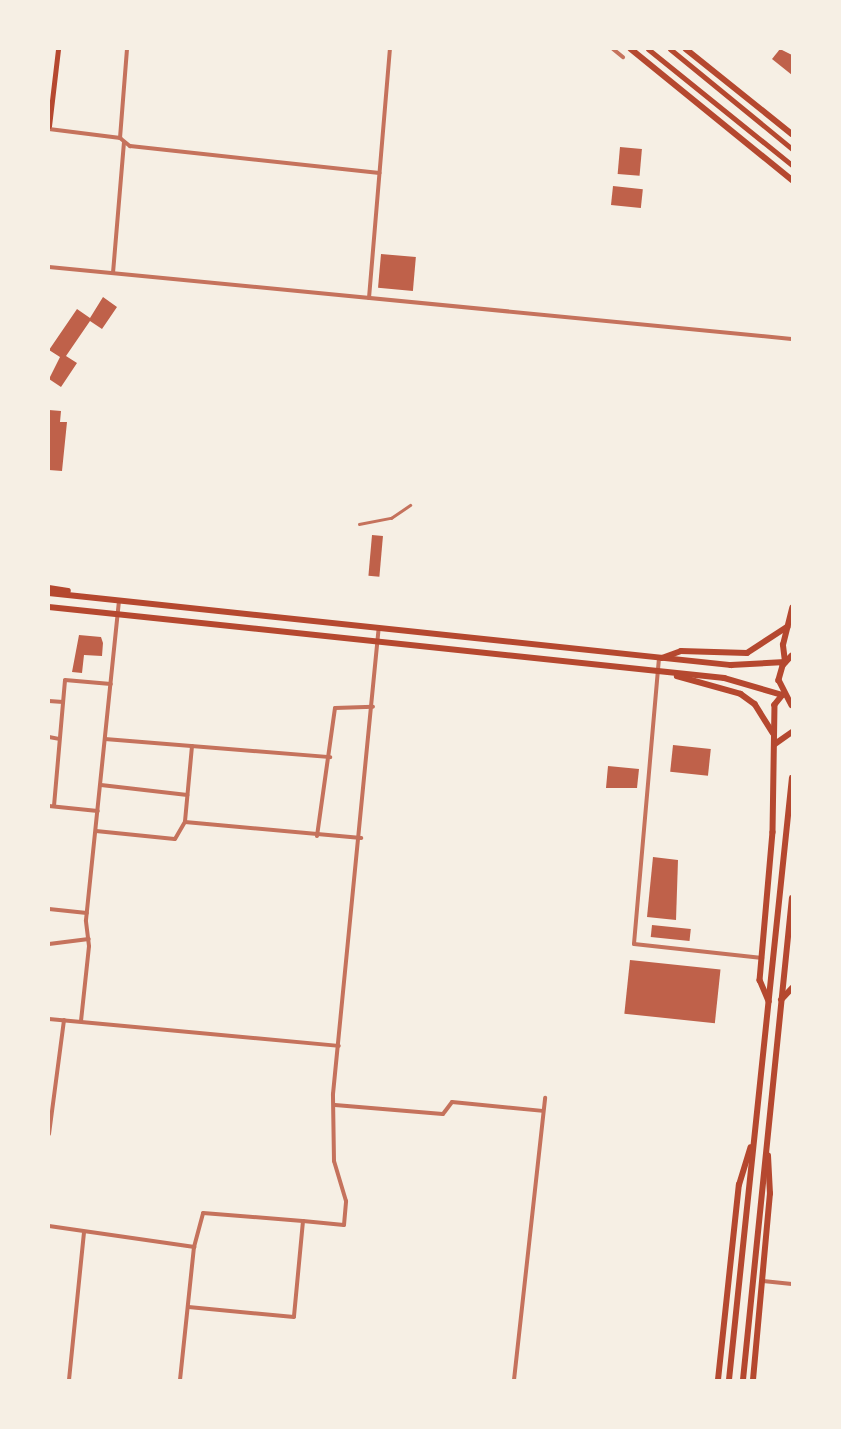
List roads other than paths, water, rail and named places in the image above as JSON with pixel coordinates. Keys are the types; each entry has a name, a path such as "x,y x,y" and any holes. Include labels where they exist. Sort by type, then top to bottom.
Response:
{"main road":[{"path":"49,128 58,49"},
{"path":"632,49 792,180"},
{"path":"648,49 792,165"},
{"path":"670,49 792,149"},
{"path":"686,49 792,134"},
{"path":"49,588 119,600"},
{"path":"49,593 731,665 785,662 792,656"},
{"path":"49,607 658,670 724,678 783,694"},
{"path":"792,610 787,627 785,662 780,676 783,694 792,705"},
{"path":"659,658 681,651 742,654 766,645 787,627"},
{"path":"658,670 741,694 755,704 774,734"},
{"path":"769,1001 760,980 776,706 783,694"},
{"path":"775,744 792,732"},
{"path":"730,1380 792,778"},
{"path":"743,1380 792,898"},
{"path":"781,1000 792,988"},
{"path":"718,1380 739,1184 755,1134"},
{"path":"753,1380 770,1194 768,1135"}],"street":[{"path":"120,138 127,49"},
{"path":"369,298 390,49"},
{"path":"613,49 623,57"},
{"path":"49,128 120,138 124,142 380,173"},
{"path":"113,273 124,142"},
{"path":"49,266 792,339"},
{"path":"359,524 391,518 410,505"},
{"path":"81,1020 88,939 87,913 119,600"},
{"path":"180,1380 194,1247 202,1213 344,1225 346,1201 334,1161 335,1105 379,629"},
{"path":"659,658 634,944 762,958"},
{"path":"54,806 65,680 111,684"},
{"path":"49,701 63,702"},
{"path":"317,836 330,757 335,708 373,707"},
{"path":"49,737 59,738"},
{"path":"106,739 330,757"},
{"path":"96,831 175,839 185,822 192,746"},
{"path":"101,785 187,795"},
{"path":"49,806 98,811"},
{"path":"185,822 317,836 361,838"},
{"path":"49,909 87,913"},
{"path":"49,944 88,939"},
{"path":"49,1019 81,1020 339,1046"},
{"path":"49,1134 64,1020"},
{"path":"514,1380 545,1098"},
{"path":"335,1105 443,1114 452,1102 544,1111"},
{"path":"188,1307 294,1317 303,1222"},
{"path":"49,1226 84,1233 194,1247"},
{"path":"69,1380 84,1233"},
{"path":"763,1281 792,1284"}]}
